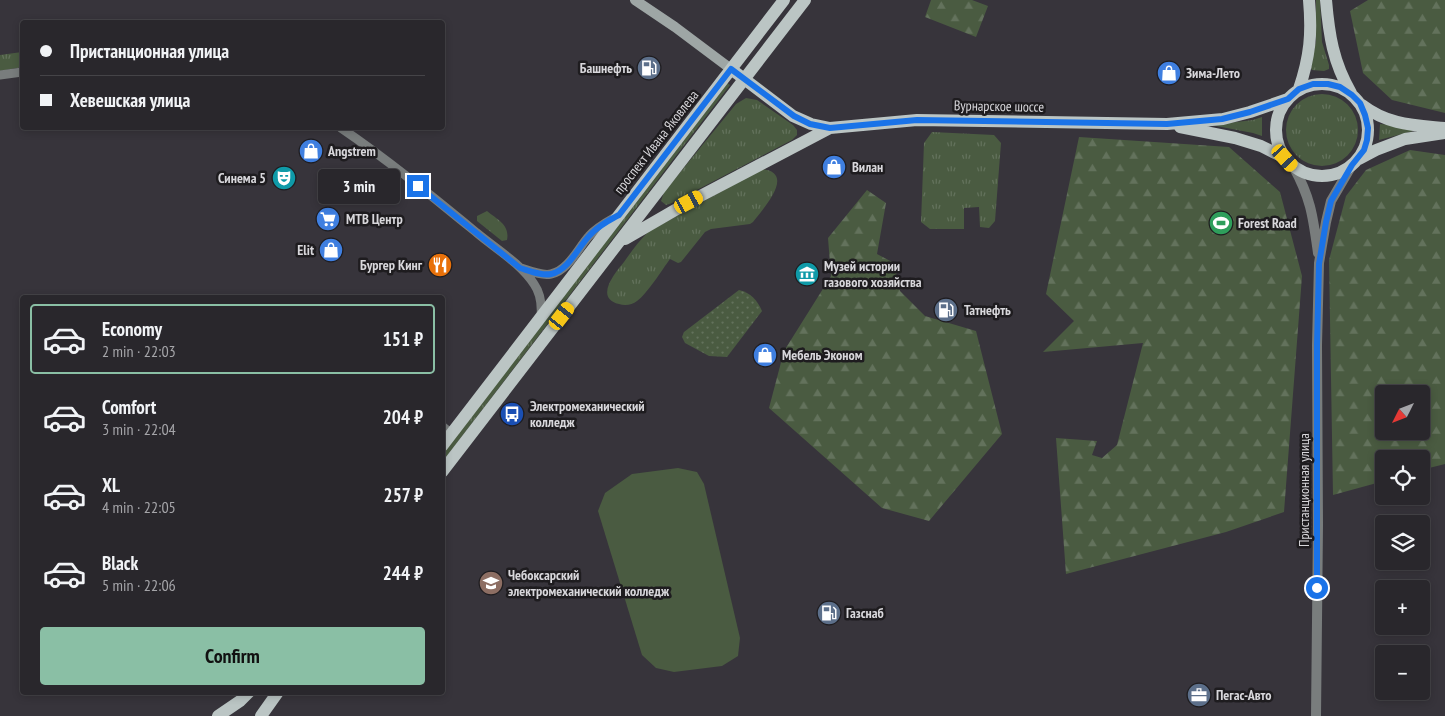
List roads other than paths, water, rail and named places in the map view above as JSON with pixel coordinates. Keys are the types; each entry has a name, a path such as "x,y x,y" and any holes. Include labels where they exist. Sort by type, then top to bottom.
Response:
{"main road":[{"path":"635,0 675,27 798,119 810,124 830,128"},
{"name":"проспект Ивана Яковлева","path":"447,430 541,317 784,0"},
{"path":"445,468 805,0"},
{"path":"1299,89 1310,54 1309,0"},
{"path":"1326,0 1330,42 1342,78 1365,115 1368,128 1364,150 1354,163"},
{"path":"1445,128 1405,124 1383,119 1340,87 1328,84 1313,84 1299,89 1288,99 1276,121 1275,133 1278,144 1289,162 1303,174 1314,177 1327,177 1340,172 1376,150 1405,139 1445,133"},
{"name":"Вурнарское шоссе","path":"830,128 917,120 1167,124 1222,119 1288,99"},
{"name":"Вурнарское шоссе","path":"1167,124 1235,138 1261,146 1289,162"},
{"path":"619,243 689,202 830,128"},
{"path":"218,716 246,695"},
{"path":"261,716 276,695"}],"street":[{"path":"0,75 20,72"},
{"path":"344,130 440,202 520,268 540,294 542,304 541,317"},
{"name":"Пристанционная улица","path":"1289,162 1303,184 1312,208 1319,264"},
{"name":"Пристанционная улица","path":"1316,716 1319,264 1331,201 1354,163"},
{"path":"520,268 551,274 560,270 590,235 602,224 619,215"}],"place":[{"name":"Башнефть","path":"649,68"},
{"name":"Зима-Лето","path":"1169,73"},
{"name":"Angstrem","path":"311,151"},
{"name":"Вилан","path":"834,167"},
{"name":"Синема 5","path":"284,178"},
{"name":"МТВ Центр","path":"328,219"},
{"name":"Forest Road","path":"1221,223"},
{"name":"Elit","path":"331,250"},
{"name":"Бургер Кинг","path":"440,265"},
{"name":"Музей истории газового хозяйства","path":"807,274"},
{"name":"Татнефть","path":"946,310"},
{"name":"Мебель Эконом","path":"765,355"},
{"name":"Электромеханический колледж","path":"512,414"},
{"name":"Чебоксарский электромеханический колледж","path":"491,583"},
{"name":"Газснаб","path":"829,613"},
{"name":"Пегас-Авто","path":"1199,695"}]}
